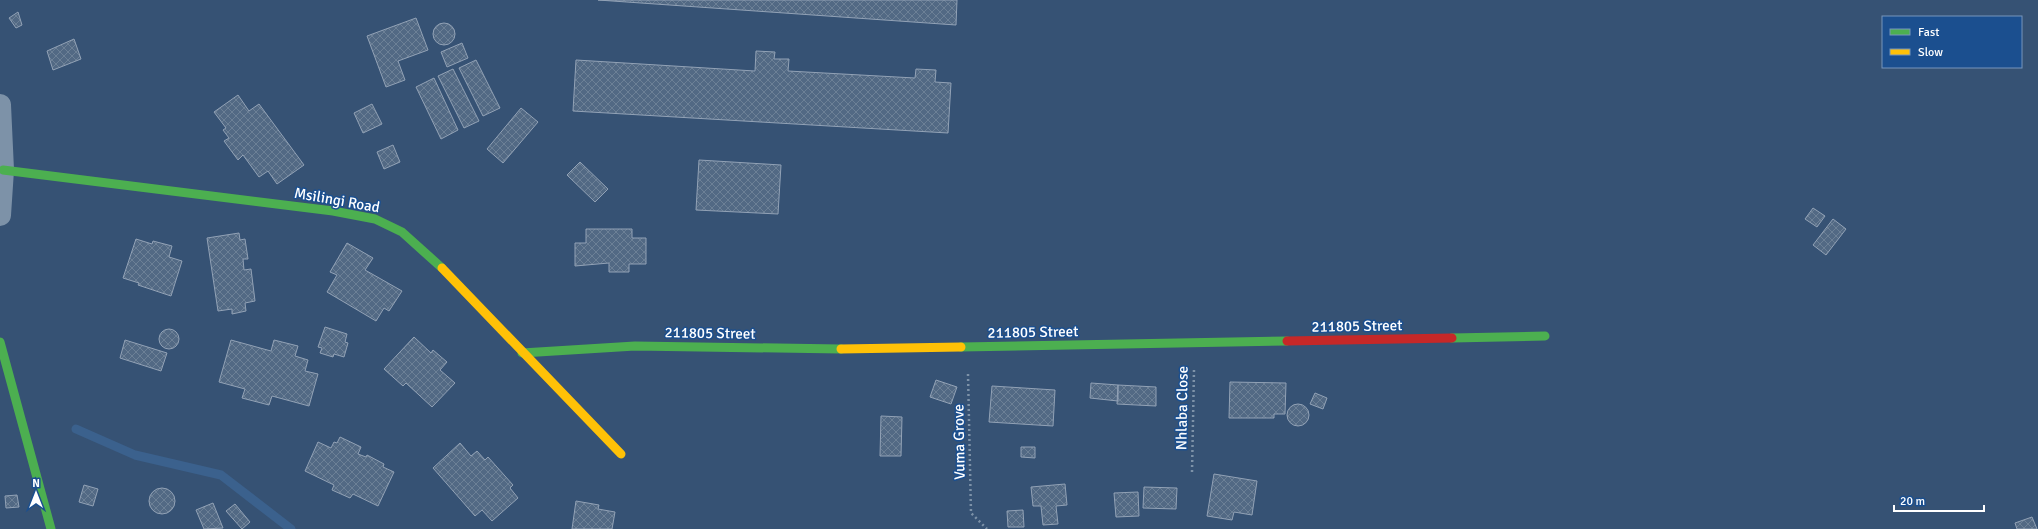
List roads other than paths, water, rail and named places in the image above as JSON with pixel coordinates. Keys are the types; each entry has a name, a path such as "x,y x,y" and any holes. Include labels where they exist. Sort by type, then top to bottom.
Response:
{"street":[{"path":"0,105 2,170 0,215"},
{"name":"Msilingi Road","path":"2,170 333,211 375,219 402,232 442,268 522,353 621,454"},
{"name":"211805 Street","path":"522,353 636,346 852,349 1545,336"},
{"path":"0,342 51,529"}],"waterway":[{"path":"76,429 135,455 221,475 291,529"}]}
